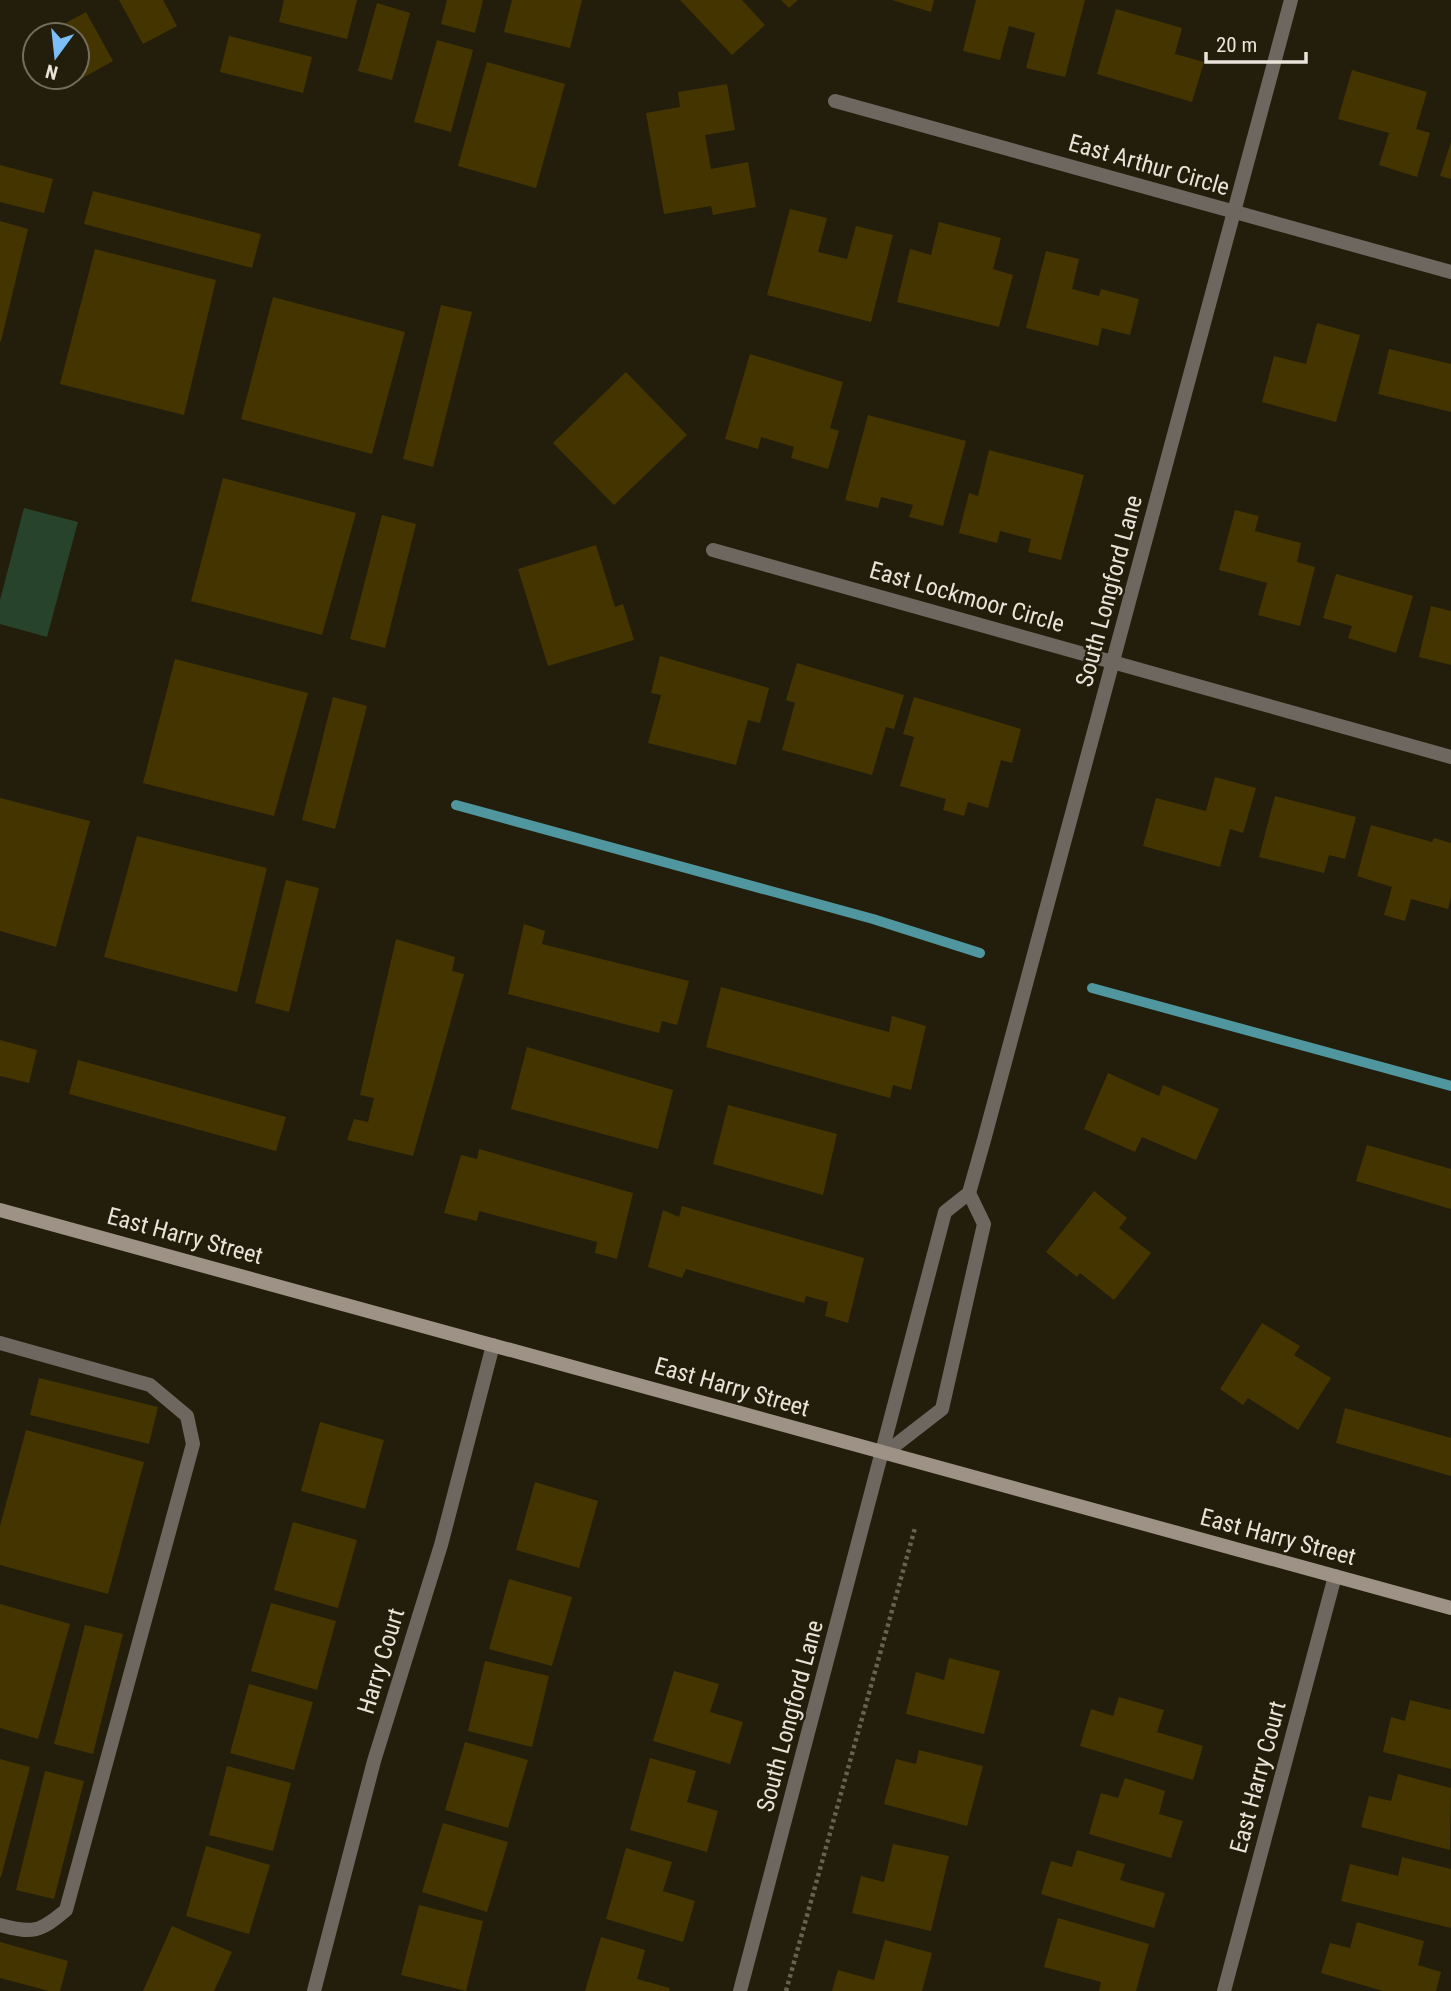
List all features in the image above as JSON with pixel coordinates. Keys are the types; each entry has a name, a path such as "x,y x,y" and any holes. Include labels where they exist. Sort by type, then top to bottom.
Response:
{"main road":[{"name":"East Harry Street","path":"0,1210 1451,1608"}],"street":[{"name":"South Longford Lane","path":"740,1991 884,1454 945,1212 969,1192 1291,0"},
{"name":"East Arthur Circle","path":"835,101 1451,272"},
{"name":"East Lockmoor Circle","path":"713,550 1451,757"},
{"path":"884,1454 942,1409 984,1224 969,1192"},
{"path":"0,1343 150,1385 187,1416 193,1444 66,1910 45,1928 24,1931 0,1925"},
{"name":"Harry Court","path":"314,1991 374,1761 441,1545 493,1345"},
{"name":"East Harry Court","path":"1224,1991 1335,1576"}],"path":[{"path":"786,1991 915,1528"}],"green space":[{"path":"24,508 78,522 47,637 0,624 0,600"}],"building":[{"path":"119,0 163,0 177,26 143,44"},
{"path":"284,0 357,0 347,39 279,22"},
{"path":"447,0 483,0 475,33 441,24"},
{"path":"512,0 582,0 570,48 504,32"},
{"path":"680,0 742,0 765,25 732,55"},
{"path":"781,0 798,0 789,8"},
{"path":"892,0 934,0 931,12"},
{"path":"976,0 1085,0 1065,77 1026,68 1035,33 1009,26 1000,60 963,51"},
{"path":"377,3 410,13 392,80 358,71"},
{"path":"1116,9 1182,28 1175,54 1204,62 1192,102 1097,74"},
{"path":"86,12 91,21 70,21"},
{"path":"91,21 113,61 91,73"},
{"path":"229,36 312,57 303,93 220,72"},
{"path":"437,40 473,50 451,132 414,122"},
{"path":"487,62 565,84 536,188 458,166"},
{"path":"1352,70 1427,92 1416,129 1430,133 1417,177 1379,165 1389,133 1338,119"},
{"path":"727,84 735,130 705,135 711,169 748,162 756,207 713,215 711,206 664,214 646,113 680,107 678,92"},
{"path":"1451,142 1451,179 1440,176"},
{"path":"0,165 53,179 44,213 0,202"},
{"path":"93,191 261,234 252,268 84,224"},
{"path":"790,209 827,218 818,252 847,259 856,226 893,235 871,322 767,295"},
{"path":"0,221 28,229 1,341 0,341"},
{"path":"939,222 1001,238 993,269 1013,275 999,327 897,302 910,249 931,255"},
{"path":"95,249 216,280 184,415 60,384"},
{"path":"1046,251 1079,259 1072,289 1099,296 1101,289 1139,299 1130,335 1102,328 1098,346 1026,328"},
{"path":"273,297 405,332 372,454 241,419"},
{"path":"441,305 472,312 433,467 403,459"},
{"path":"1317,323 1360,335 1336,422 1262,402 1274,356 1306,364"},
{"path":"1389,349 1451,364 1451,412 1378,394"},
{"path":"750,354 843,382 830,428 839,431 828,469 791,458 794,447 761,437 758,449 725,439"},
{"path":"626,372 687,435 614,505 553,443"},
{"path":"868,415 966,441 943,526 909,517 913,505 881,497 878,508 845,500"},
{"path":"989,450 1084,475 1061,560 1028,552 1031,539 1000,531 997,543 959,533 969,493 978,496"},
{"path":"223,478 356,513 322,635 191,601"},
{"path":"1235,510 1259,516 1255,531 1301,543 1297,562 1315,567 1300,626 1258,615 1267,583 1219,570"},
{"path":"382,515 416,524 385,648 350,639"},
{"path":"596,545 615,607 623,604 634,640 548,666 518,569"},
{"path":"1336,574 1413,596 1396,653 1348,638 1352,626 1323,618"},
{"path":"1431,606 1451,611 1451,665 1419,657"},
{"path":"660,656 769,688 760,723 748,720 736,765 648,743 661,695 651,693"},
{"path":"175,659 308,693 274,816 143,783"},
{"path":"797,663 904,695 894,729 886,727 872,775 782,750 795,703 786,700"},
{"path":"333,697 367,706 335,829 302,820"},
{"path":"914,697 1021,729 1012,763 1001,760 988,808 968,802 964,816 943,810 946,799 900,786 914,737 903,734"},
{"path":"1215,777 1256,788 1243,833 1230,829 1220,867 1143,846 1156,798 1206,811"},
{"path":"1275,796 1356,817 1345,859 1329,855 1324,873 1259,857"},
{"path":"0,798 90,821 56,947 0,931"},
{"path":"1371,825 1432,842 1434,838 1451,843 1451,897 1448,909 1411,899 1405,921 1384,915 1392,887 1357,876"},
{"path":"137,836 267,868 237,992 104,957"},
{"path":"286,880 319,888 289,1012 255,1003"},
{"path":"524,924 545,931 542,944 689,981 677,1025 662,1021 659,1033 508,994"},
{"path":"396,939 455,957 452,971 464,974 413,1156 347,1140 354,1119 368,1122 374,1098 360,1095"},
{"path":"721,987 889,1032 892,1016 926,1026 911,1090 893,1085 890,1098 706,1047"},
{"path":"0,1040 37,1050 29,1083 0,1076"},
{"path":"527,1047 673,1090 658,1149 511,1109"},
{"path":"78,1060 286,1117 276,1151 69,1094"},
{"path":"1108,1073 1159,1096 1163,1085 1219,1109 1196,1160 1142,1137 1135,1152 1084,1129"},
{"path":"728,1105 837,1134 823,1195 713,1164"},
{"path":"1367,1145 1451,1169 1451,1209 1356,1181"},
{"path":"479,1149 633,1193 617,1259 595,1253 597,1242 479,1211 477,1221 444,1213 461,1155 477,1159"},
{"path":"1094,1191 1127,1218 1119,1228 1151,1253 1114,1300 1080,1273 1077,1277 1046,1252"},
{"path":"682,1206 864,1258 848,1323 825,1316 828,1302 806,1296 804,1303 686,1269 682,1278 648,1267 663,1210 679,1217"},
{"path":"1262,1323 1300,1346 1294,1355 1331,1378 1298,1430 1248,1398 1243,1405 1220,1389"},
{"path":"39,1378 158,1407 149,1444 30,1415"},
{"path":"1345,1408 1451,1438 1451,1476 1336,1443"},
{"path":"320,1422 384,1440 365,1509 301,1491"},
{"path":"26,1430 144,1462 108,1594 0,1565 0,1526"},
{"path":"535,1482 598,1501 579,1568 516,1550"},
{"path":"293,1522 357,1540 338,1608 274,1590"},
{"path":"509,1579 572,1597 552,1666 489,1649"},
{"path":"271,1603 336,1621 317,1690 251,1671"},
{"path":"0,1604 70,1624 38,1739 0,1728"},
{"path":"85,1625 123,1634 93,1754 54,1744"},
{"path":"949,1658 1000,1671 984,1734 906,1714 916,1672 944,1680"},
{"path":"485,1661 549,1676 532,1747 468,1731"},
{"path":"674,1671 719,1684 710,1712 743,1722 730,1764 653,1741"},
{"path":"249,1684 313,1702 294,1770 230,1753"},
{"path":"1119,1697 1164,1710 1157,1732 1203,1746 1193,1780 1080,1746 1091,1709 1113,1716"},
{"path":"1410,1700 1451,1710 1451,1769 1383,1752 1391,1717 1405,1721"},
{"path":"465,1742 528,1760 508,1828 445,1810"},
{"path":"919,1750 983,1766 967,1826 884,1804 896,1759 916,1764"},
{"path":"650,1758 696,1771 687,1802 718,1811 707,1852 630,1830"},
{"path":"0,1759 30,1767 1,1877 0,1877"},
{"path":"227,1766 291,1783 273,1851 209,1835"},
{"path":"45,1771 84,1781 54,1899 16,1890"},
{"path":"1398,1774 1451,1788 1450,1850 1361,1827 1369,1796 1391,1801"},
{"path":"1125,1778 1165,1791 1159,1814 1183,1821 1171,1858 1089,1834 1101,1793 1118,1798"},
{"path":"443,1823 508,1842 487,1912 422,1892"},
{"path":"893,1844 949,1856 931,1931 852,1913 861,1876 884,1882"},
{"path":"206,1846 270,1865 249,1934 186,1916"},
{"path":"626,1848 672,1862 663,1891 695,1901 683,1942 606,1919"},
{"path":"1077,1850 1125,1864 1120,1880 1165,1893 1154,1928 1041,1894 1051,1861 1072,1867"},
{"path":"1402,1857 1451,1869 1451,1928 1341,1901 1350,1864 1398,1876"},
{"path":"419,1905 483,1921 466,1991 401,1975"},
{"path":"1058,1918 1149,1944 1136,1991 1099,1991 1101,1982 1044,1967"},
{"path":"1357,1922 1424,1941 1418,1965 1441,1972 1436,1991 1383,1991 1321,1973 1330,1943 1350,1948"},
{"path":"172,1926 232,1952 214,1991 143,1991"},
{"path":"601,1937 645,1950 637,1979 670,1988 669,1991 585,1991"},
{"path":"885,1940 932,1953 922,1991 832,1991 838,1970 874,1980"},
{"path":"0,1942 68,1961 60,1991 49,1991 0,1978"}],"waterway":[{"path":"456,805 873,919 980,953"},
{"path":"1092,988 1451,1086"}]}
